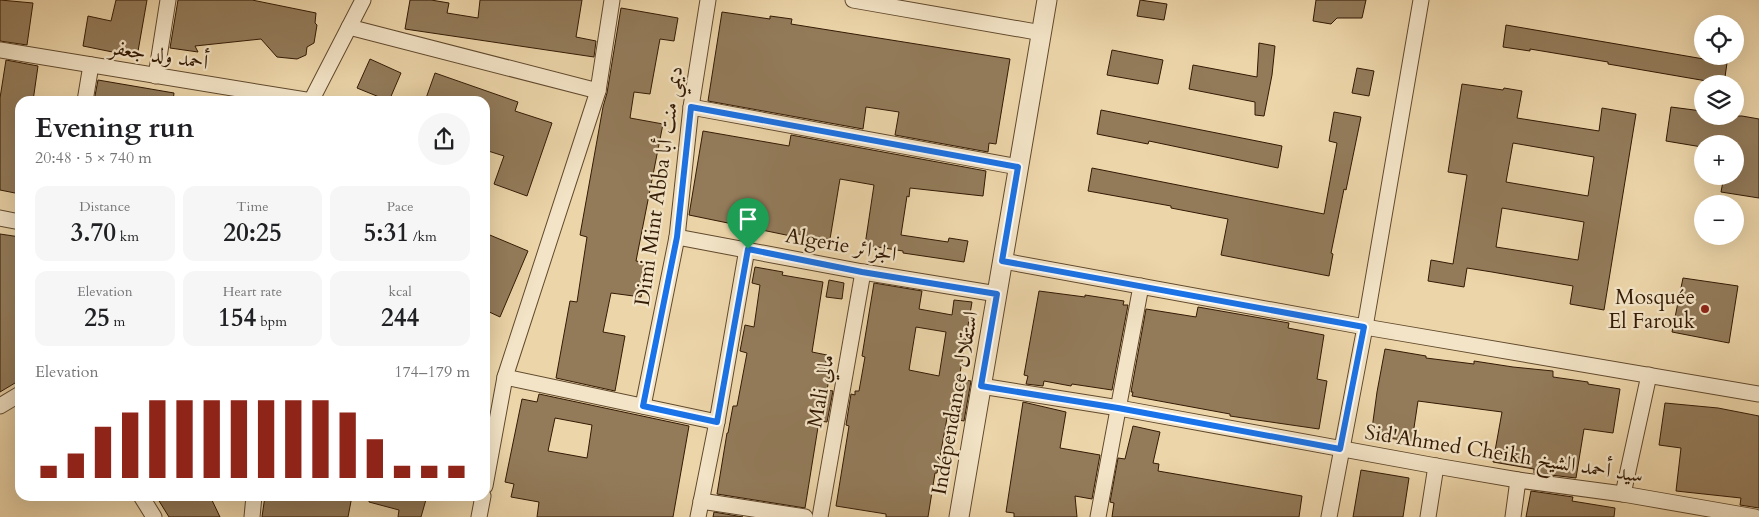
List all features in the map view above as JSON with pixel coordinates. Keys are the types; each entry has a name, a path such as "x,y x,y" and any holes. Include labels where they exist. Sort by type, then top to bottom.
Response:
{"street":[{"path":"156,76 168,0"},
{"path":"314,96 363,0"},
{"path":"490,460 506,378 598,91 612,0"},
{"name":"Dimi Mint Abba ديمي منت أبا","path":"643,406 677,237 691,107 708,0"},
{"path":"853,0 1042,32"},
{"name":"Indépendance استقلال","path":"959,517 1047,0"},
{"path":"1328,517 1364,327 1421,0"},
{"path":"349,27 598,91"},
{"name":"أحمد ولد جعفر","path":"0,50 280,96"},
{"path":"86,96 91,66"},
{"path":"691,107 1018,167"},
{"path":"0,218 15,221"},
{"name":"Algerie الجزائر","path":"677,237 862,272 997,294"},
{"path":"698,517 748,249"},
{"path":"1002,261 1364,327 1759,394"},
{"name":"Mali مالي","path":"820,517 862,272"},
{"path":"1098,517 1141,286"},
{"path":"1623,494 1649,374"},
{"path":"506,378 717,422"},
{"name":"Sid'Ahmed Cheikh سيد أحمد الشيخ","path":"981,386 1118,408 1518,480 1623,494 1755,517"},
{"path":"0,406 15,397"},
{"path":"1428,517 1436,466"},
{"path":"1512,517 1518,480"},
{"path":"144,501 154,517"},
{"path":"252,517 254,501"},
{"path":"479,517 482,501"},
{"path":"701,501 805,517"}],"building":[{"path":"0,0 33,3 27,45 0,41"},
{"path":"116,0 147,0 137,57 83,46 88,16 111,21"},
{"path":"178,0 252,0 316,13 315,23 317,25 314,43 307,47 306,55 297,59 277,57 261,39 195,46 198,52 170,48"},
{"path":"410,0 431,0 449,3 447,13 478,18 480,0 582,0 576,37 596,41 594,57 405,29"},
{"path":"1140,0 1167,4 1164,20 1137,16"},
{"path":"1316,0 1366,0 1362,18 1337,18 1331,24 1313,21"},
{"path":"621,8 678,18 674,41 660,39 650,94 634,92 630,118 663,124 636,261 647,263 641,297 611,293 603,332 625,336 615,391 556,378 570,301 577,302 587,237 580,235"},
{"path":"722,12 770,19 770,16 792,19 791,24 1010,59 996,144 989,143 988,152 895,135 899,112 866,107 863,129 708,101"},
{"path":"1506,25 1694,57 1694,65 1727,65 1725,75 1694,75 1694,79 1530,49 1530,51 1503,47"},
{"path":"1259,43 1275,46 1272,75 1264,116 1255,115 1255,102 1189,89 1193,65 1257,77"},
{"path":"1112,50 1163,60 1158,84 1107,75"},
{"path":"370,59 401,73 391,96 377,96 357,88"},
{"path":"6,60 38,66 34,96 15,96 15,193 0,190 0,98"},
{"path":"1357,68 1374,71 1369,96 1352,93"},
{"path":"435,73 518,102 515,111 552,123 527,196 494,184 504,156 490,152 490,96 427,96"},
{"path":"98,80 174,93 174,96 95,96"},
{"path":"1462,84 1522,91 1517,118 1599,131 1602,108 1636,114 1604,310 1570,304 1573,286 1492,272 1467,268 1464,287 1428,281 1431,260 1453,264 1467,175 1448,172","holes":["1513,143 1594,157 1588,196 1506,182","1502,208 1584,222 1578,260 1496,247"]},
{"path":"1671,107 1694,110 1694,125 1744,125 1744,116 1759,119 1759,198 1721,192 1722,185 1744,185 1744,135 1694,135 1694,146 1666,141"},
{"path":"1101,110 1282,146 1278,168 1149,141 1148,144 1097,134"},
{"path":"1334,112 1361,117 1331,253 1333,254 1329,276 1221,255 1228,219 1171,208 1171,206 1088,191 1092,168 1324,214 1337,143 1329,141"},
{"path":"703,131 789,146 791,135 986,171 983,196 910,188 909,197 907,196 901,235 948,242 949,238 968,241 964,262 865,245 874,185 840,179 830,239 791,233 791,236 689,215"},
{"path":"0,234 15,236 15,383 0,392"},
{"path":"490,235 528,251 500,317 490,312"},
{"path":"755,267 783,272 782,275 823,282 812,352 827,355 824,373 830,374 827,390 833,391 827,422 819,421 805,508 717,494 727,433 733,406 737,406 747,353 740,351 745,325 754,327 760,285 752,283"},
{"name":"Mosquée El Farouk","path":"1683,278 1738,286 1729,343 1672,332"},
{"path":"829,280 844,283 842,299 826,297"},
{"path":"874,283 922,291 919,309 952,315 954,300 972,302 959,379 971,381 964,421 947,418 928,517 886,517 886,514 836,506 849,426 846,425 851,394 855,395 855,391 859,391 865,357 862,356","holes":["916,327 946,332 939,376 909,370"]},
{"path":"1039,291 1124,301 1123,305 1128,305 1112,390 1044,381 1043,386 1026,384 1028,376 1024,375"},
{"path":"1198,307 1289,323 1288,328 1324,335 1317,379 1327,381 1319,429 1230,416 1230,414 1132,396 1133,392 1131,392 1146,309 1196,317"},
{"path":"1385,349 1426,356 1426,358 1474,364 1474,361 1553,371 1553,377 1620,389 1613,433 1584,429 1576,478 1534,473 1534,469 1493,462 1502,412 1418,401 1412,441 1371,436"},
{"path":"539,394 689,426 673,517 537,517 539,502 511,497 514,484 505,482 522,399 537,402","holes":["555,418 592,425 587,458 548,451"]},
{"path":"1023,402 1066,412 1060,448 1100,455 1092,499 1075,496 1077,517 1014,517 1014,513 1006,512"},
{"path":"1665,403 1718,408 1759,416 1759,508 1740,505 1741,498 1676,491 1681,448 1659,445"},
{"path":"1133,426 1160,432 1153,463 1159,464 1158,471 1302,496 1299,517 1112,517 1114,503 1110,502 1118,458 1125,459"},
{"path":"1361,470 1409,478 1403,517 1353,517"},
{"path":"1531,491 1573,497 1572,501 1615,508 1614,517 1526,517"},
{"path":"159,501 212,501 220,517 169,517"},
{"path":"264,501 351,501 348,517 262,517"},
{"path":"426,501 421,517 398,517 399,510 369,502"},
{"path":"714,512 743,517 713,517"}],"place":[{"name":"Mosquée El Farouk","path":"1705,309"}],"route":[{"path":"691,107 1018,167 1002,261 1364,327 1340,449 1118,408 981,386 997,294 862,272 748,249 717,422 643,406 677,237 691,107"}]}
